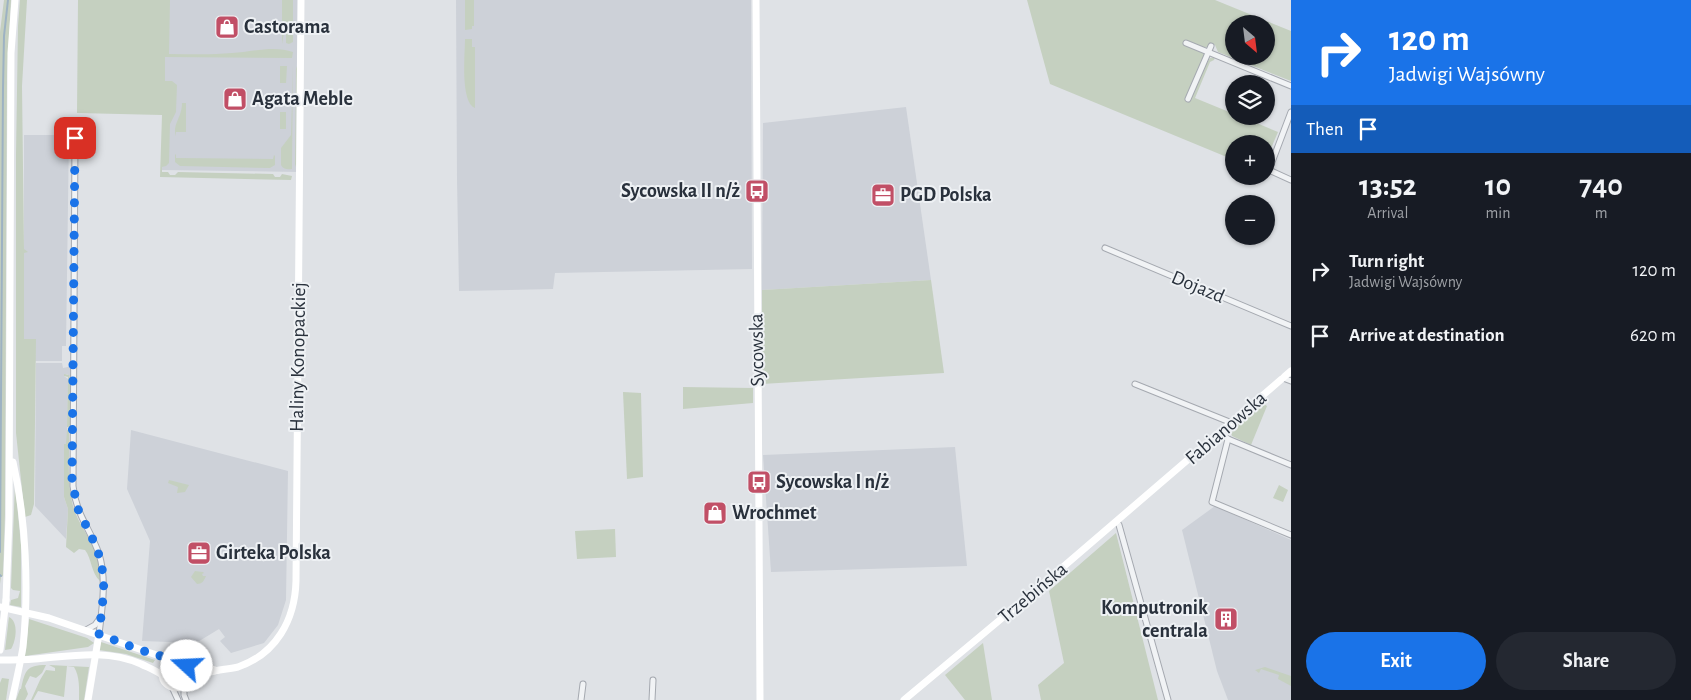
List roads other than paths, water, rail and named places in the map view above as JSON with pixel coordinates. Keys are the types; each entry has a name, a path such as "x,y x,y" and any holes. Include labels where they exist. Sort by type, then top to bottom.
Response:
{"street":[{"path":"0,650 6,600 8,556 11,62 15,0"},
{"name":"Haliny Konopackiej","path":"189,678 247,663 270,647 280,637 287,624 294,598 301,0"},
{"name":"Sycowska","path":"756,0 760,700"},
{"path":"1186,43 1291,86"},
{"path":"1188,100 1211,46"},
{"path":"1291,112 1269,170 1291,180"},
{"path":"75,138 73,486 78,512 97,548 102,567 104,590 97,654 93,663 88,700"},
{"name":"Dojazd","path":"1105,248 1291,326"},
{"name":"Fabianowska","path":"1160,484 1291,371"},
{"path":"1283,378 1291,381"},
{"path":"1135,384 1232,423"},
{"path":"1220,433 1228,439 1291,466"},
{"path":"1228,439 1212,502 1291,535"},
{"path":"10,447 18,484 25,554 25,611 20,660 12,700"},
{"name":"Trzebińska","path":"904,700 1160,484"},
{"path":"1117,522 1168,700"},
{"path":"0,606 25,611 99,634 174,661 182,662 188,668 189,678 179,688 172,688"},
{"path":"86,630 95,625 100,618"},
{"path":"82,654 93,663"},
{"path":"0,660 82,654 126,658 155,669 162,675 166,684 172,688 178,700"},
{"path":"162,675 165,666 174,661"},
{"name":"Haliny Konopackiej","path":"188,668 216,670"},
{"path":"652,680 652,700"},
{"path":"581,700 583,684"},
{"path":"184,685 186,700"}],"waterway":[{"path":"0,552 3,88 4,36 8,0"}],"place":[{"name":"Castorama","path":"227,27"},
{"name":"Agata Meble","path":"235,99"},
{"name":"Sycowska II n/ż","path":"757,191"},
{"name":"PGD Polska","path":"883,195"},
{"name":"Sycowska I n/ż","path":"759,482"},
{"name":"Wrochmet","path":"715,513"},
{"name":"Girteka Polska","path":"199,553"},
{"name":"Komputronik centrala","path":"1226,619"}]}
